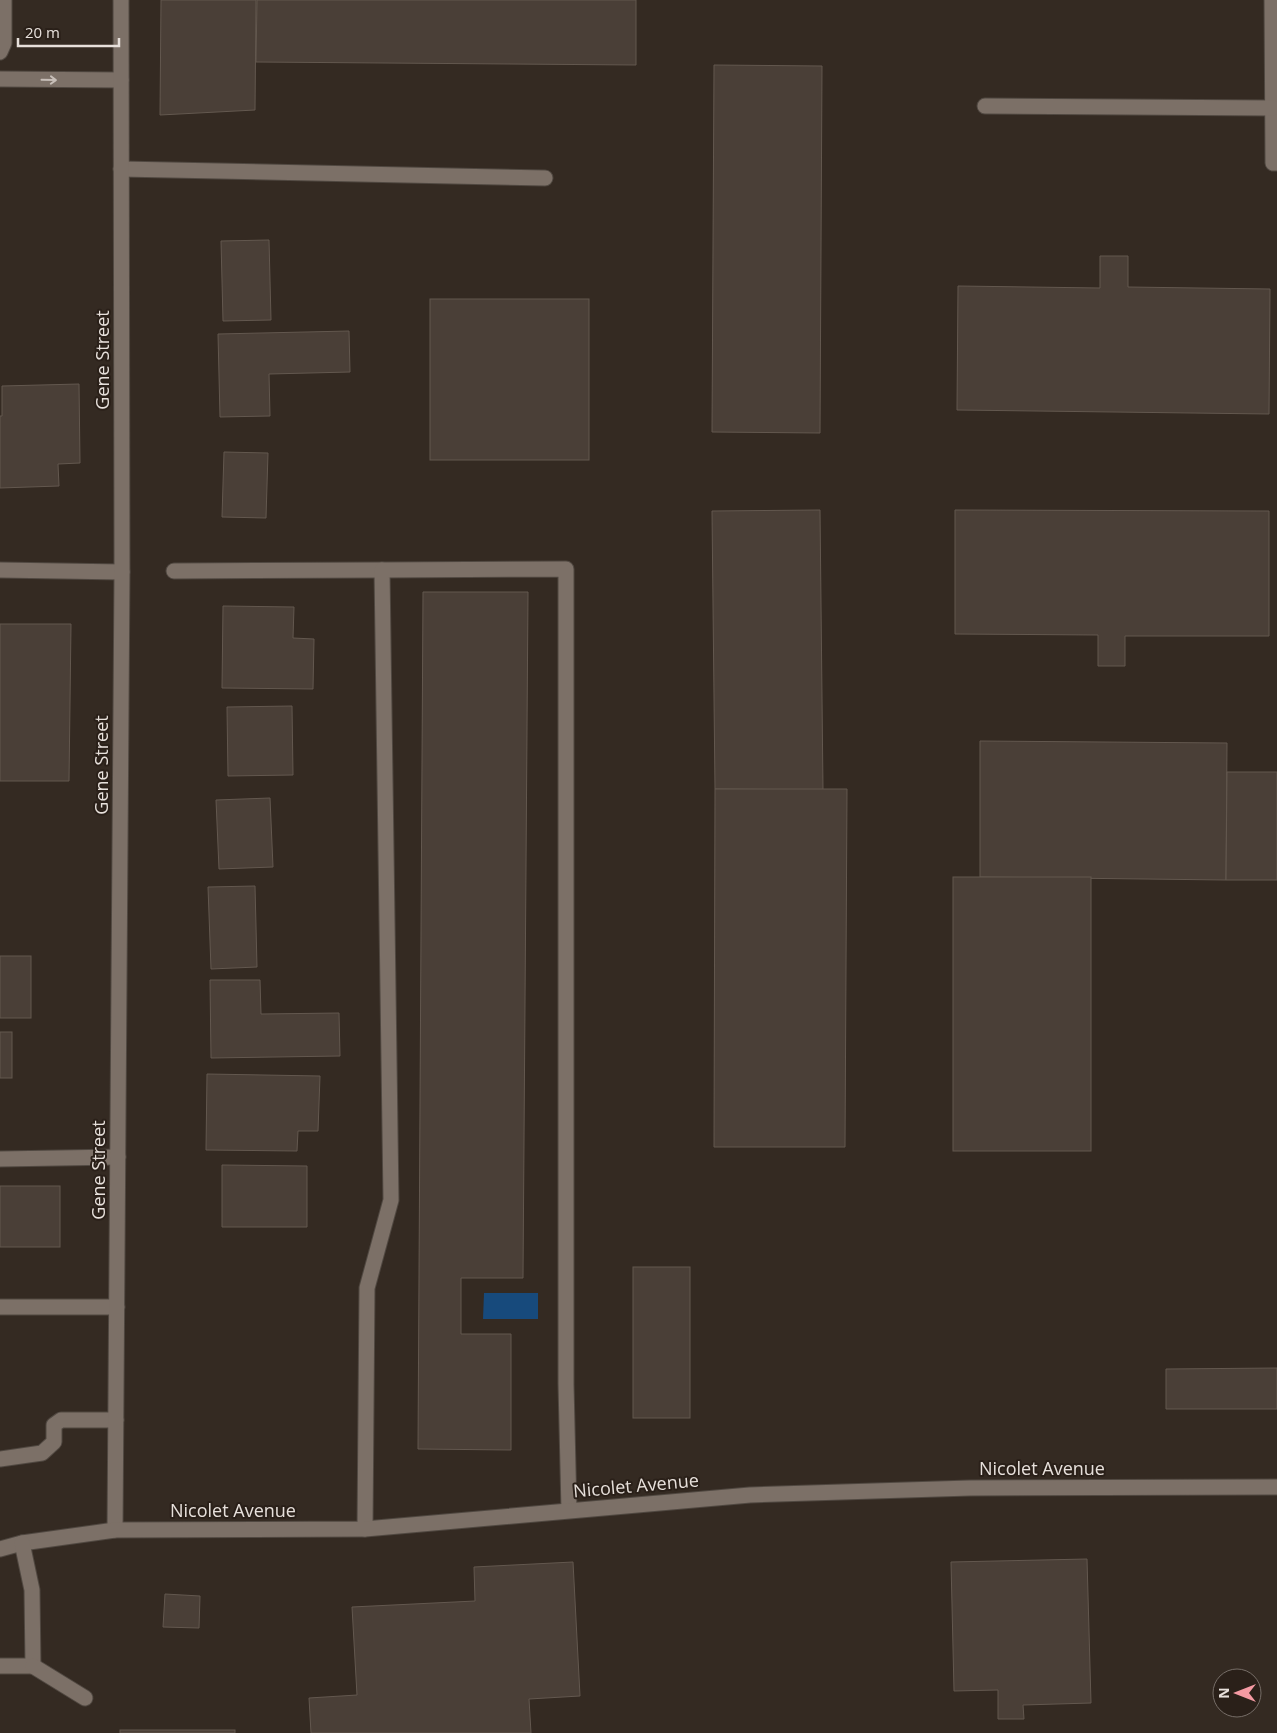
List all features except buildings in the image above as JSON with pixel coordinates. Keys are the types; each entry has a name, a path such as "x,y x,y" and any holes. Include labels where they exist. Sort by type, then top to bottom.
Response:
{"street":[{"path":"0,52 4,43 4,0"},
{"name":"Gene Street","path":"115,1530 122,572 120,0"},
{"path":"1272,0 1273,163 1277,163"},
{"path":"0,79 121,80"},
{"path":"985,106 1273,108"},
{"path":"122,169 545,178"},
{"path":"174,571 566,569 566,1384 569,1510"},
{"path":"0,570 122,572"},
{"path":"365,1529 367,1288 391,1200 382,570"},
{"path":"0,1159 118,1157"},
{"path":"0,1307 117,1307"},
{"path":"0,1459 42,1453 54,1442 54,1425 61,1420 116,1420"},
{"name":"Nicolet Avenue","path":"0,1550 22,1543 115,1530 365,1529 750,1494 970,1488 1277,1487"},
{"path":"22,1543 32,1590 33,1666"},
{"path":"0,1666 33,1666 85,1698"}],"water":[{"path":"484,1293 538,1293 538,1319 483,1319"}]}
